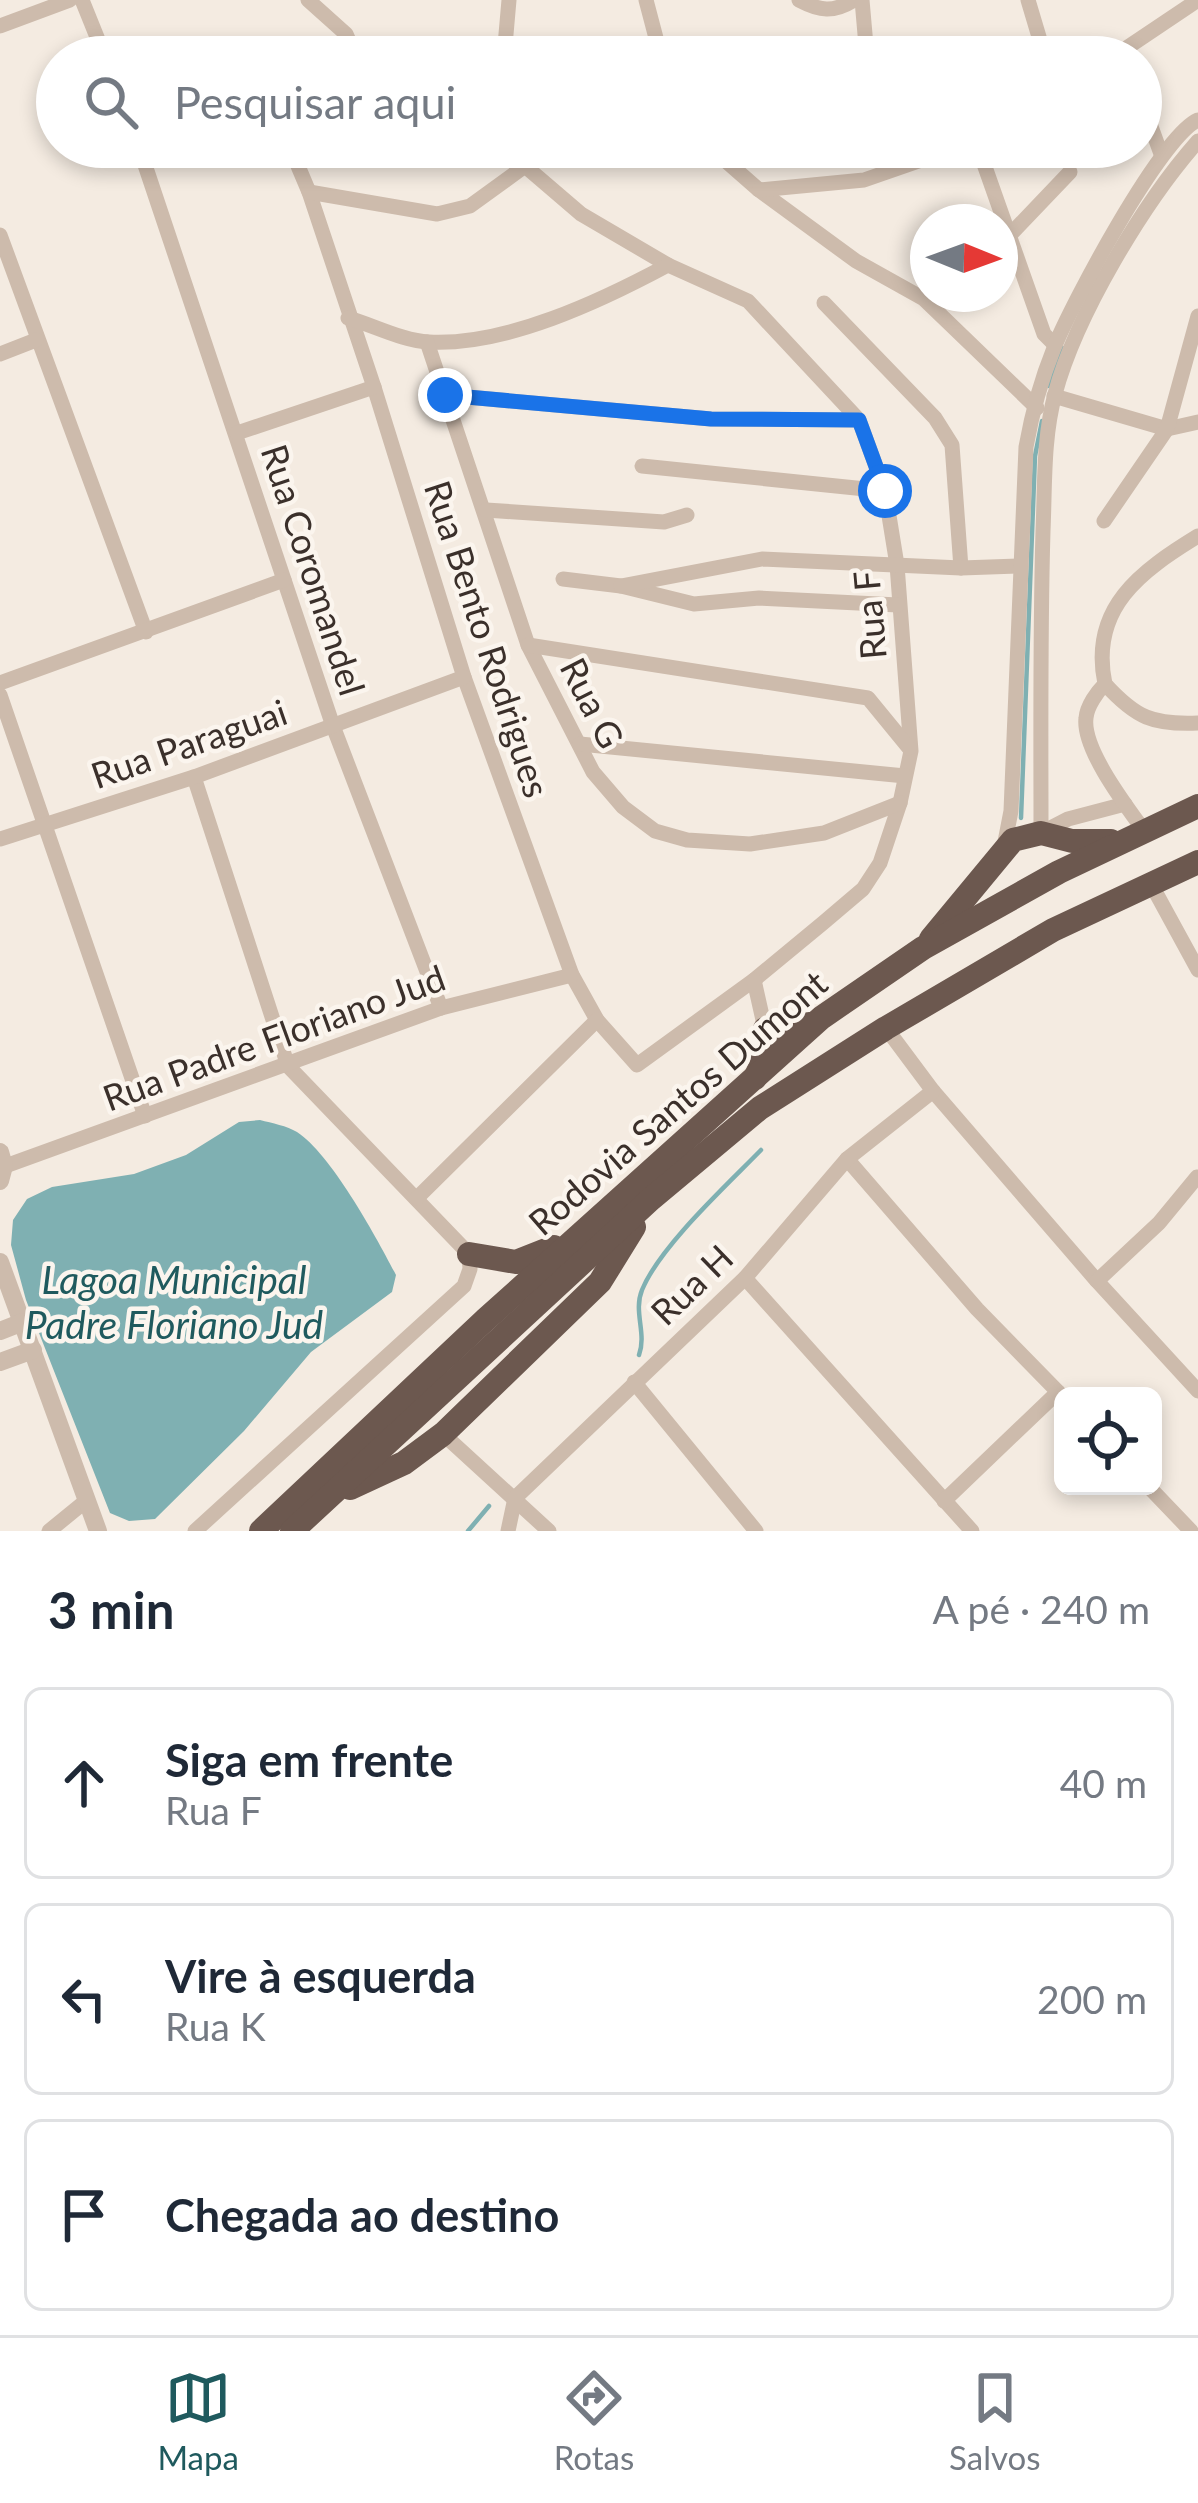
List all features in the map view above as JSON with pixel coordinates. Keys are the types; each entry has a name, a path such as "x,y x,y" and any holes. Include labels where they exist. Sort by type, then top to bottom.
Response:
{"highway":[{"name":"Rodovia Santos Dumont","path":"261,1531 821,1018 923,948 1119,841 1191,818"},
{"path":"923,948 1013,840 1041,833 1072,841 1119,841"},
{"name":"Rodovia Santos Dumont","path":"292,1531 651,1199 760,1108 1053,930 1196,860"},
{"path":"873,984 886,1028"},
{"path":"754,1081 762,1063 765,1029 794,1030 821,1018"},
{"path":"326,1501 404,1463 443,1434 600,1282 651,1199"},
{"path":"469,1254 516,1262 536,1257 588,1228"}],"street":[{"path":"0,26 70,0"},
{"path":"82,0 97,36"},
{"path":"308,0 347,36"},
{"path":"646,0 655,36"},
{"path":"799,0 820,10 838,10 858,0 864,36"},
{"path":"1028,0 1039,36"},
{"path":"1144,36 1198,0"},
{"path":"505,36 507,1"},
{"path":"1162,153 1198,120"},
{"path":"1125,804 1068,819 1041,833 1046,459 1053,404 1069,353 1120,256 1175,167 1198,141"},
{"name":"Rua Coromandel","path":"148,168 333,726 441,1008"},
{"name":"Rua Bento Rodrigues","path":"299,168 374,387 464,677 572,975 597,1020 637,1065"},
{"path":"309,192 437,214 470,206 522,168"},
{"name":"Rua F","path":"527,168 581,214 668,265 748,301 859,420 885,491 897,565 911,751 880,863 863,890 754,980 637,1065"},
{"path":"734,168 856,261 924,298 1034,408"},
{"path":"759,190 864,180 898,168"},
{"path":"984,168 995,204"},
{"path":"1002,853 1011,812 1026,447 1034,408 1055,345 1153,168"},
{"path":"1018,225 1070,172"},
{"path":"0,236 146,632"},
{"path":"348,318 427,342 511,333 668,265"},
{"path":"1018,270 1044,334 1055,345"},
{"path":"824,303 935,418 952,446 961,568"},
{"path":"1104,520 1167,429 1198,316"},
{"path":"0,354 36,340"},
{"name":"Rua G","path":"427,342 528,645 593,772 623,807 655,831 687,840 750,844 824,833 900,803"},
{"path":"237,433 374,387"},
{"path":"445,395 711,419 859,420"},
{"path":"1034,408 1053,404 1167,429 1198,422"},
{"path":"642,466 885,491"},
{"path":"486,510 664,523 687,515"},
{"path":"1198,536 1130,583 1108,622 1101,665 1105,684 1118,699 1158,725 1198,723"},
{"path":"621,586 762,559 961,568 1021,566"},
{"path":"563,579 621,586 694,604 759,598 898,605"},
{"path":"0,683 284,580"},
{"path":"528,645 868,698 911,751"},
{"name":"Rua Paraguai","path":"0,839 194,777 464,677"},
{"path":"1105,684 1085,716 1088,734 1145,832"},
{"path":"0,695 145,1117"},
{"path":"580,744 905,776"},
{"path":"194,777 288,1066 469,1254 470,1269 464,1286 195,1531"},
{"path":"1150,882 1198,970"},
{"name":"Rua Padre Floriano Jud","path":"1,1167 441,1008 572,975"},
{"path":"754,980 765,1029"},
{"path":"417,1198 597,1020"},
{"path":"886,1028 933,1091 1198,1390"},
{"name":"Rua H","path":"514,1498 745,1278 848,1159 933,1091"},
{"path":"848,1159 977,1309 1054,1389"},
{"path":"1097,1281 1159,1223 1198,1177"},
{"path":"0,1262 98,1531"},
{"path":"745,1278 972,1531"},
{"path":"0,1331 23,1322"},
{"path":"0,1362 33,1350"},
{"path":"634,1382 756,1531"},
{"path":"944,1502 1054,1401"},
{"path":"443,1434 549,1531"},
{"path":"1157,1495 1191,1531"},
{"path":"498,1531 514,1498"},
{"path":"508,1531 514,1498"},
{"path":"49,1531 87,1500"}],"water":[{"name":"Lagoa Municipal Padre Floriano Jud","path":"260,1120 297,1132 324,1158 396,1275 392,1292 311,1352 244,1431 155,1519 129,1521 110,1513 26,1300 11,1245 13,1220 27,1199 52,1187 134,1174 186,1155 239,1122"}],"waterway":[{"path":"1049,386 1063,348"},
{"path":"1021,818 1035,456 1042,421"},
{"path":"639,1355 640,1298 651,1273 696,1216 761,1150"},
{"path":"468,1531 489,1506"}],"route":[{"path":"445,395 711,419 859,420 885,491"}]}
